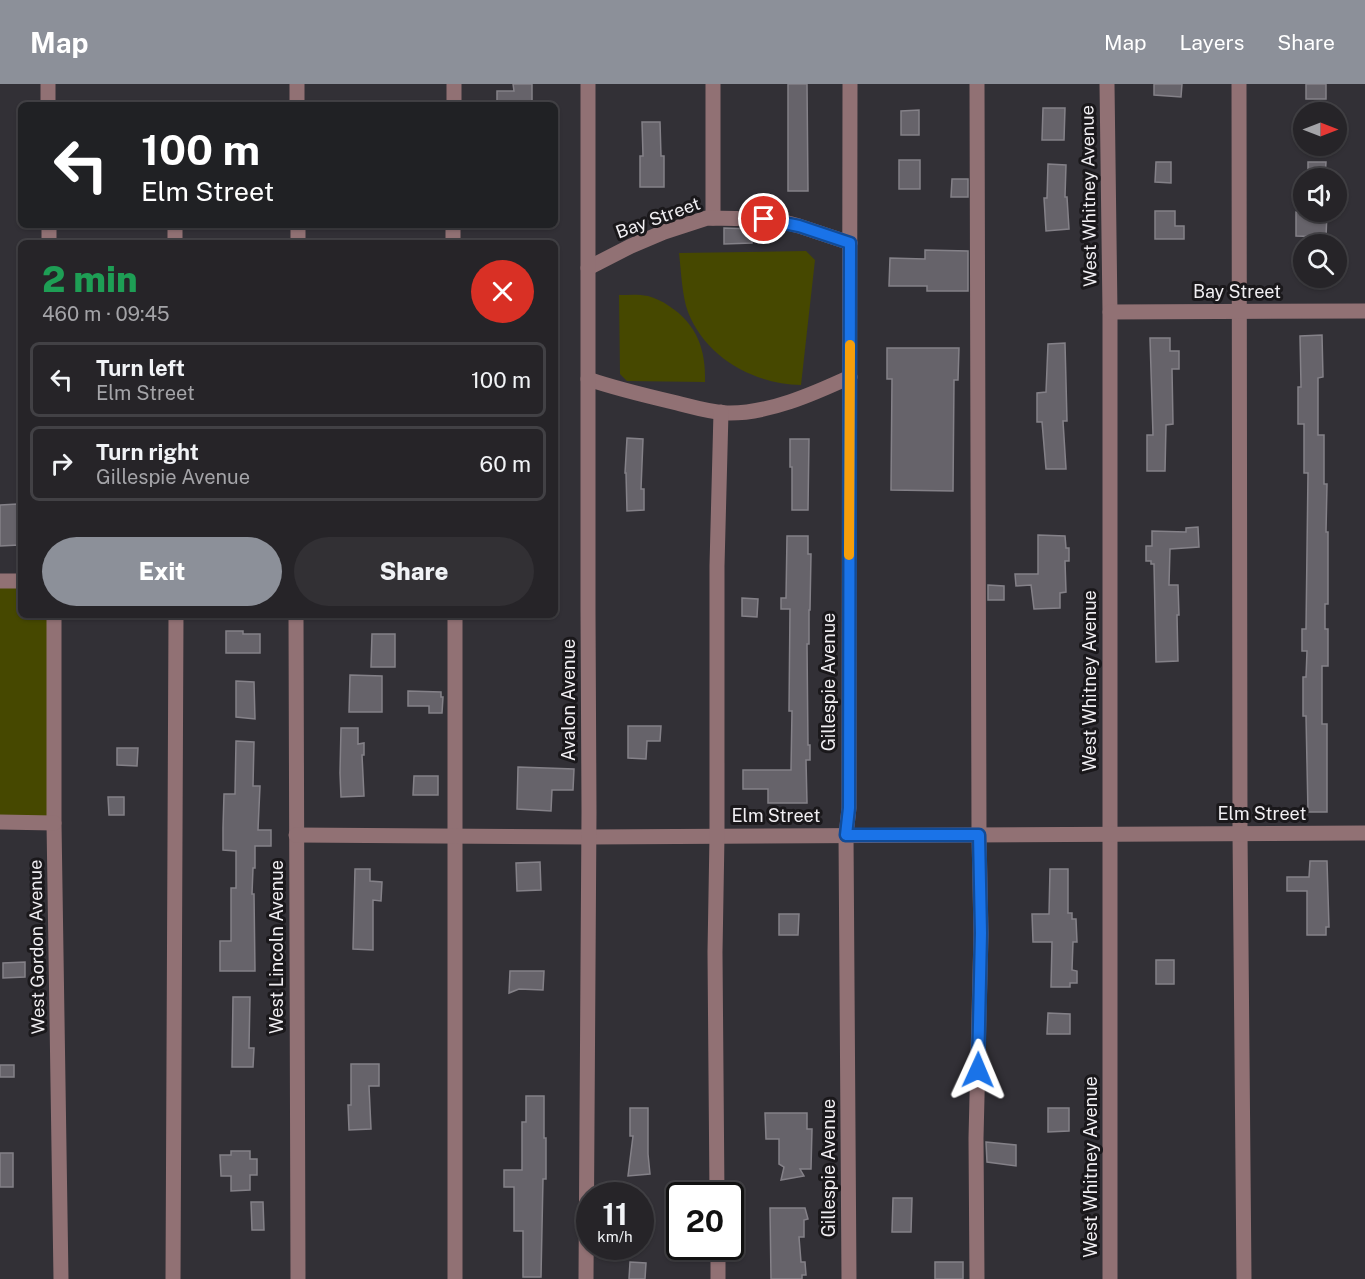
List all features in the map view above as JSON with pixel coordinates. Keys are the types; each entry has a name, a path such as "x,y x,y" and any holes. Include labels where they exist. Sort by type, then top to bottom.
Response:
{"street":[{"path":"48,84 48,102"},
{"path":"297,84 297,102"},
{"path":"454,84 454,102"},
{"name":"Avalon Avenue","path":"586,1279 589,837 588,84"},
{"path":"712,84 713,218"},
{"name":"Gillespie Avenue","path":"849,1279 846,835 849,796 850,84"},
{"path":"977,84 981,933 976,1138 977,1279"},
{"name":"West Whitney Avenue","path":"1107,84 1110,312 1110,1279"},
{"path":"1239,84 1240,833 1244,1279"},
{"name":"Bay Street","path":"588,268 664,232 707,218 764,219 784,222 850,243"},
{"name":"Bay Street","path":"1110,312 1365,311"},
{"path":"588,380 703,410 721,412 746,411 778,405 850,377"},
{"path":"717,1182 715,952 717,566 721,412"},
{"path":"0,581 18,581"},
{"name":"West Gordon Avenue","path":"54,618 54,823 61,1279"},
{"path":"173,1279 176,618"},
{"name":"West Lincoln Avenue","path":"296,618 298,1279"},
{"path":"454,618 455,1279"},
{"path":"0,822 54,823"},
{"name":"Elm Street","path":"296,835 589,837 1365,833"},
{"path":"718,1260 718,1279"}],"shaded area":[{"path":"806,251 815,260 801,385 766,380 749,374 719,355 696,328 688,312 679,253"},
{"path":"619,295 648,296 669,306 687,321 698,339 704,359 705,382 627,381 620,374"},
{"path":"0,585 18,585 18,618 49,618 51,820 0,819"}],"building":[{"path":"513,84 532,84 532,102 497,102 497,91 514,91"},
{"path":"788,84 807,84 808,191 788,191"},
{"path":"1154,84 1182,84 1181,97 1154,95"},
{"path":"1306,84 1326,84 1326,99 1306,99"},
{"path":"1043,108 1065,108 1064,140 1042,140"},
{"path":"919,110 919,135 901,135 901,111"},
{"path":"642,122 660,122 661,156 664,156 664,187 640,187 640,156 643,156"},
{"path":"899,160 920,160 920,189 899,189"},
{"path":"1156,162 1171,162 1171,183 1155,182"},
{"path":"1308,162 1326,162 1326,168 1308,168"},
{"path":"1048,164 1066,165 1065,197 1067,197 1069,229 1046,231 1044,198 1047,198"},
{"path":"952,179 968,179 968,197 951,197"},
{"path":"1155,211 1175,211 1175,226 1184,226 1184,239 1155,239"},
{"path":"1296,222 1327,222 1326,234 1296,234"},
{"path":"724,228 751,229 752,243 724,244"},
{"path":"925,250 968,251 968,291 927,291 927,286 889,286 890,258 925,259"},
{"path":"1322,335 1323,377 1318,378 1318,435 1324,435 1324,484 1327,484 1328,604 1325,604 1325,629 1328,629 1328,666 1322,666 1322,724 1327,724 1327,812 1308,812 1306,716 1303,716 1303,677 1306,677 1307,651 1302,651 1302,629 1306,629 1308,473 1304,473 1304,424 1298,424 1298,387 1301,387 1300,336"},
{"path":"1150,338 1170,338 1170,351 1179,351 1179,369 1172,369 1173,424 1166,425 1165,471 1147,471 1147,435 1153,435"},
{"path":"1065,343 1067,421 1063,421 1066,469 1046,469 1042,422 1037,422 1037,393 1046,392 1048,344"},
{"path":"887,348 959,348 958,380 954,380 953,491 891,490 892,379 887,379"},
{"path":"627,438 643,439 641,489 644,489 644,510 627,511 625,473"},
{"path":"790,439 809,439 808,510 792,510"},
{"path":"17,504 18,545 0,546 0,505"},
{"path":"1198,527 1199,547 1170,549 1169,585 1178,585 1178,661 1156,662 1154,564 1146,561 1146,546 1152,546 1152,531 1186,532 1186,528"},
{"path":"1038,535 1065,536 1066,548 1069,548 1069,561 1065,561 1066,592 1060,593 1060,608 1034,609 1031,585 1016,586 1015,574 1038,574"},
{"path":"787,536 808,536 808,554 811,554 809,644 807,644 810,760 806,760 807,803 768,803 768,789 743,789 743,770 791,770 790,609 781,609 781,598 786,598"},
{"path":"988,585 1004,586 1004,600 988,600"},
{"path":"742,598 758,599 757,617 742,616"},
{"path":"226,631 260,634 260,653 226,653"},
{"path":"372,634 395,634 395,667 371,667"},
{"path":"350,675 382,676 382,712 349,712"},
{"path":"236,681 254,682 255,719 236,717"},
{"path":"408,691 441,692 442,713 429,713 429,706 408,706"},
{"path":"628,726 661,726 660,741 647,741 646,759 628,758"},
{"path":"341,728 358,728 358,744 364,743 364,755 362,755 364,796 341,797"},
{"path":"236,741 254,742 253,786 260,786 258,830 271,830 271,846 255,846 252,894 254,894 255,971 220,971 220,941 231,941 231,888 236,888 236,851 223,850 223,828 224,794 235,794"},
{"path":"117,748 138,748 137,766 117,765"},
{"path":"518,767 574,769 573,790 552,790 551,811 517,809"},
{"path":"414,776 438,776 438,795 413,795"},
{"path":"108,797 124,797 124,815 109,815"},
{"path":"1310,861 1327,861 1329,927 1326,927 1326,935 1307,935 1307,891 1287,891 1287,877 1309,877"},
{"path":"540,862 541,890 517,891 516,863"},
{"path":"355,869 370,869 370,881 382,882 381,901 373,900 373,950 353,949"},
{"path":"1050,869 1068,869 1068,913 1072,913 1072,919 1076,919 1077,942 1073,942 1072,970 1077,971 1077,983 1070,983 1070,987 1051,987 1052,942 1033,942 1032,914 1049,914"},
{"path":"779,914 799,914 798,935 779,935"},
{"path":"1156,960 1174,960 1174,984 1156,984"},
{"path":"25,962 25,977 3,978 3,963"},
{"path":"510,971 544,971 543,990 519,989 509,993"},
{"path":"233,997 250,997 249,1048 254,1048 253,1067 232,1067"},
{"path":"1048,1013 1070,1014 1070,1034 1047,1034"},
{"path":"351,1064 379,1064 379,1086 369,1086 371,1129 349,1130"},
{"path":"0,1065 14,1065 14,1077 0,1077"},
{"path":"526,1096 544,1096 546,1179 543,1179 541,1277 523,1277 523,1231 514,1231 514,1187 504,1187 504,1170 522,1170 522,1122 526,1122"},
{"path":"630,1108 648,1108 650,1174 628,1176 633,1136 630,1136"},
{"path":"1048,1108 1069,1108 1069,1131 1048,1132"},
{"path":"765,1113 807,1113 807,1129 812,1129 811,1169 800,1169 804,1176 781,1180 784,1167 779,1164 779,1139 766,1139"},
{"path":"986,1142 1016,1145 1016,1166 987,1162"},
{"path":"231,1151 250,1151 250,1159 257,1159 257,1175 250,1175 250,1190 231,1191 231,1176 221,1176 220,1155 231,1155"},
{"path":"0,1153 13,1153 13,1187 0,1187"},
{"path":"893,1198 912,1198 911,1232 892,1232"},
{"path":"251,1202 263,1202 264,1230 252,1230"},
{"path":"770,1208 805,1208 808,1219 804,1220 804,1237 799,1237 801,1262 805,1262 806,1275 802,1275 802,1279 771,1279"},
{"path":"630,1262 646,1263 645,1279 629,1279"},
{"path":"935,1262 963,1262 963,1279 935,1279"}],"slow traffic":[{"path":"849,555 850,345"}],"route":[{"path":"764,219 799,226 850,243 849,808 846,835 979,835 981,933 978,1070"}]}
